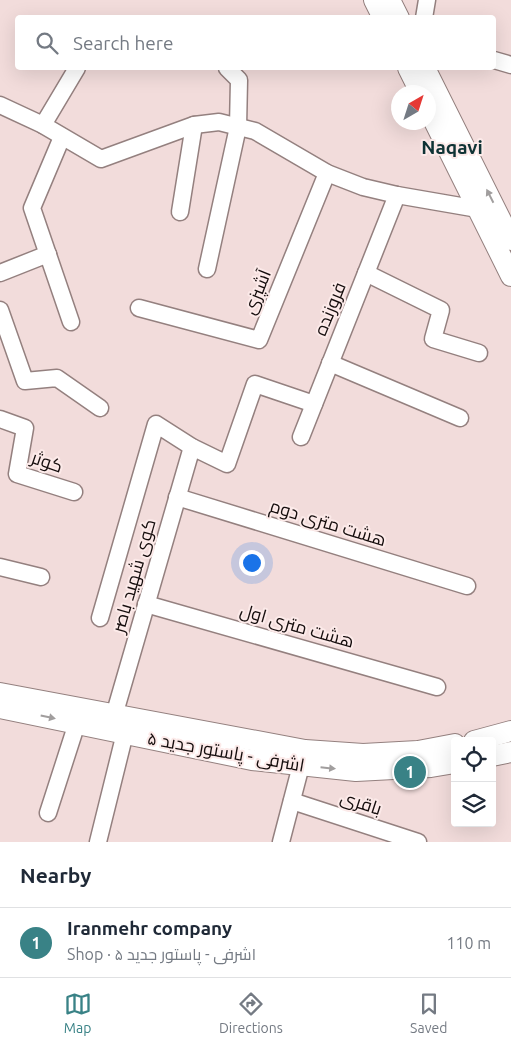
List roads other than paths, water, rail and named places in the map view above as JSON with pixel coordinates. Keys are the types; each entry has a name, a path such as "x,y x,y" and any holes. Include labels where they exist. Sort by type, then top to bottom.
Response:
{"main road":[{"path":"374,0 382,15"},
{"path":"390,0 398,15"},
{"path":"409,70 416,85"},
{"path":"426,70 511,240"},
{"path":"436,125 511,276"},
{"name":"اشرفی - پاستور جدید ۵","path":"0,693 116,726 252,760 418,751 451,745"},
{"name":"اشرفی - پاستور جدید ۵","path":"0,708 77,723 116,726"},
{"path":"489,737 511,731"},
{"name":"اشرفی - پاستور جدید ۵","path":"303,758 356,772 431,767 451,764"}],"street":[{"path":"424,15 427,0"},
{"path":"496,61 511,65"},
{"path":"43,125 76,70"},
{"path":"206,269 238,127 239,80 229,70"},
{"path":"0,105 43,125 101,159 194,126 220,122 256,131 327,173 363,187 478,209"},
{"path":"180,212 194,126"},
{"path":"62,137 32,208 71,322"},
{"name":"آشپزی","path":"139,308 259,340 327,173"},
{"name":"فروزنده","path":"301,437 397,195"},
{"path":"0,273 48,254"},
{"path":"366,273 441,310 433,339 479,353"},
{"path":"0,310 25,380 57,378 100,408"},
{"path":"330,363 460,418"},
{"path":"100,618 156,424 192,447 227,464 255,384 314,404"},
{"name":"کوثر","path":"0,419 25,428 17,474 74,492"},
{"name":"کوی شهید باصر","path":"98,842 116,726 146,604 192,447"},
{"name":"هشت متری دوم","path":"177,497 467,586"},
{"path":"0,567 41,577"},
{"name":"هشت متری اول","path":"146,604 437,687"},
{"path":"48,814 77,723"},
{"path":"280,842 303,758"},
{"name":"باقری","path":"292,801 418,842"}],"place":[{"name":"Iranmehr company","path":"410,772"}],"district":[{"name":"Naqavi","path":"452,147"}]}
